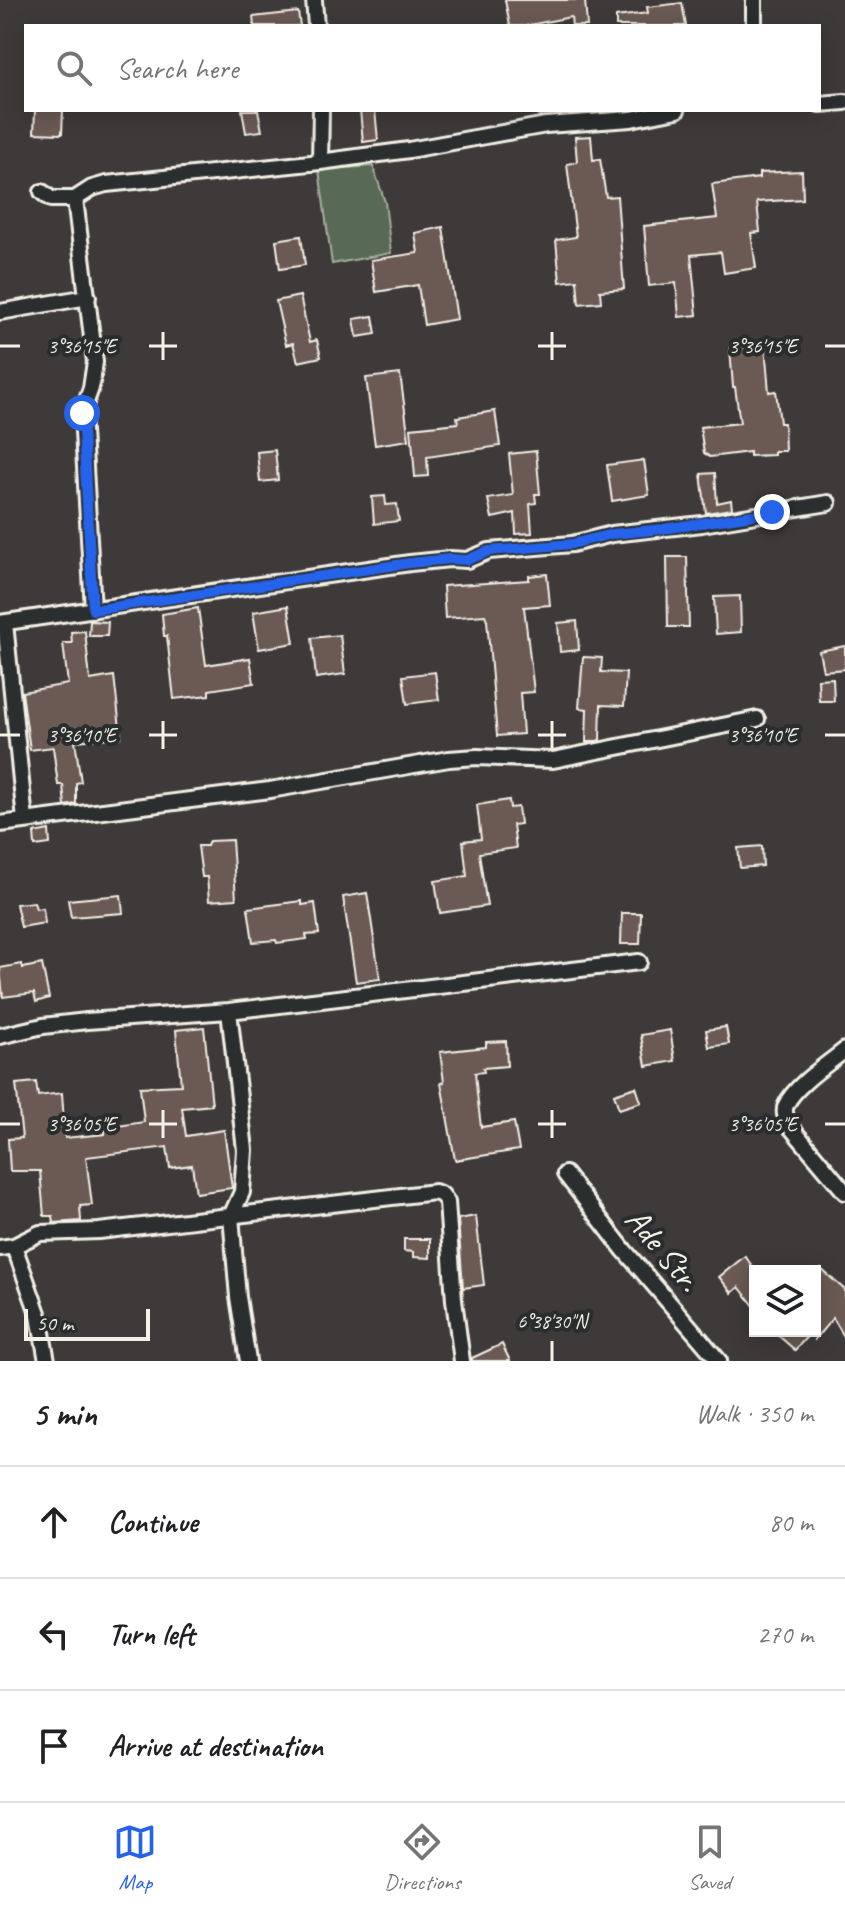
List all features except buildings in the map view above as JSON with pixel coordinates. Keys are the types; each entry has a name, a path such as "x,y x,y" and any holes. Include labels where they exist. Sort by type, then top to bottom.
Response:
{"street":[{"path":"314,0 316,24"},
{"path":"754,0 754,24"},
{"path":"821,104 845,102"},
{"path":"320,162 321,112"},
{"path":"42,192 51,199 75,199 92,188 106,184 320,162 409,150 546,125 631,119 667,112"},
{"path":"75,199 95,362 91,388 82,413 93,610"},
{"path":"0,312 88,297"},
{"path":"25,820 3,623 410,563 467,560 489,551 572,544 612,534 702,524 828,503"},
{"path":"0,824 270,790 449,759 553,760 757,719"},
{"path":"0,1036 43,1026 229,1011 639,962"},
{"path":"229,1011 245,1150 242,1192 231,1216 238,1297 248,1361"},
{"path":"845,1050 798,1089 786,1103 784,1113 788,1124 845,1192"},
{"name":"Ade Str.","path":"565,1174 624,1250 719,1361"},
{"path":"47,1361 39,1316 7,1247 40,1233 99,1231 435,1192 447,1202 462,1361"}],"green space":[{"path":"373,166 385,202 391,253 332,264 319,170"}],"route":[{"path":"82,413 93,610 410,563 467,560 489,551 572,544 612,534 772,512"}]}
